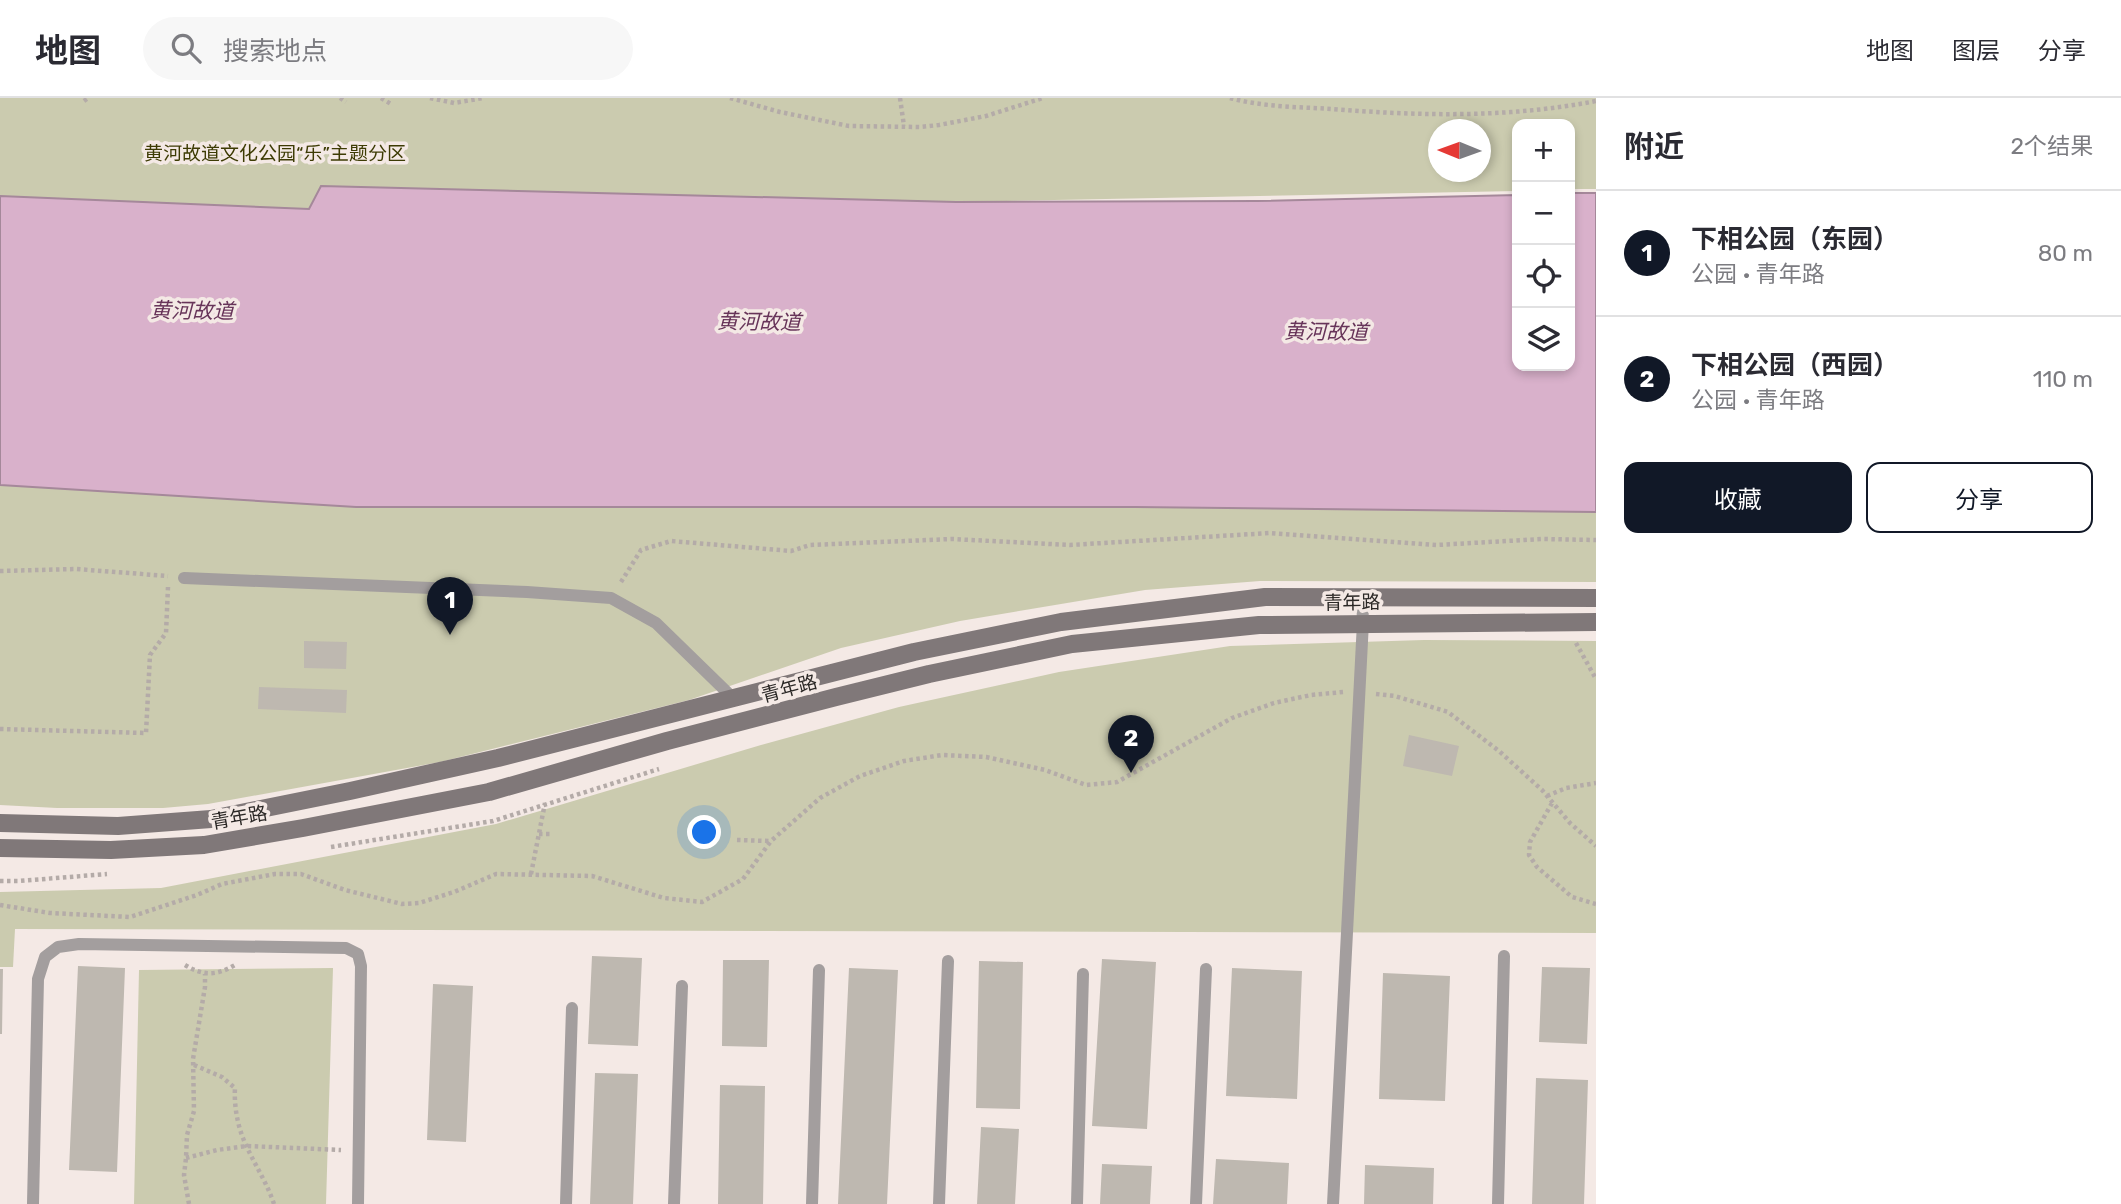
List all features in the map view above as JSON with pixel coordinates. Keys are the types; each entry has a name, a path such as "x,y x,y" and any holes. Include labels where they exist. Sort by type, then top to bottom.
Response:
{"street":[{"name":"青年路","path":"0,823 118,826 211,819 498,758 914,652 1061,622 1265,597 1596,597"},
{"name":"青年路","path":"0,848 111,850 204,845 489,792 667,741 929,674 1072,645 1259,625 1596,622"}],"lane":[{"path":"184,578 611,598 656,623 733,698"},
{"path":"1333,1204 1363,622 1362,596"},
{"path":"33,1204 38,979 45,957 58,947 92,944 346,948 358,954 361,966 358,1204"},
{"path":"1498,1204 1504,956"},
{"path":"939,1204 948,961"},
{"path":"1196,1204 1206,969"},
{"path":"812,1204 819,970"},
{"path":"1077,1204 1083,974"},
{"path":"674,1204 682,986"},
{"path":"566,1204 572,1008"}],"path":[{"path":"340,98 346,102"},
{"path":"381,98 391,104"},
{"path":"430,98 454,103 483,98"},
{"path":"730,98 780,112 849,126 939,125 986,116 1043,98"},
{"path":"900,98 904,126"},
{"path":"1230,98 1278,105 1412,115 1527,111 1596,101"},
{"path":"611,598 641,550 671,541 791,551 823,544 952,539 1070,545 1270,533 1437,545 1542,539 1596,540"},
{"path":"0,571 76,569 184,578"},
{"path":"0,729 146,733 150,655 166,633 169,576"},
{"path":"1572,635 1596,679"},
{"path":"0,905 50,913 130,917 222,884 275,874 301,874 374,899 402,904 419,903 496,874 592,876 664,898 702,902 743,879 771,841 820,798 860,776 904,761 942,755 986,757 1045,770 1086,785 1117,782 1232,718 1274,703 1311,695 1359,692 1395,696 1448,712 1499,751 1596,846"},
{"path":"320,849 494,821 663,767"},
{"path":"531,874 546,805 539,778"},
{"path":"1547,796 1566,788 1596,783"},
{"path":"1552,803 1530,842 1530,855 1537,867 1572,897 1596,904"},
{"path":"539,834 552,834"},
{"path":"737,840 771,841"},
{"path":"0,881 116,873"},
{"path":"189,1204 184,1175 187,1135 194,1111 194,1065 205,974"},
{"path":"194,1065 222,1077 235,1088 242,1137 269,1187 274,1204"},
{"path":"186,1158 247,1146 359,1151"}],"green space":[{"name":"黄河故道文化公园“乐”主题分区","path":"0,98 1596,98 1596,189 1575,189 1575,119 1512,119 1512,191 956,202 321,186 309,209 0,196"},
{"path":"0,485 356,507 1135,507 1596,512 1596,582 1260,581 1145,590 960,621 841,648 689,700 440,762 208,804 163,808 0,805"},
{"path":"1424,640 1596,641 1596,933 15,929 13,967 0,967 0,892 161,888 496,824 899,707 1059,672 1230,646"},
{"path":"333,968 326,1204 134,1204 139,970"}],"water":[{"name":"黄河故道","path":"321,186 956,202 1257,201 1512,195 1512,371 1575,371 1575,193 1596,193 1596,512 1135,507 356,507 0,485 0,196 309,209"}],"building":[{"path":"304,641 347,642 346,669 304,668"},
{"path":"259,687 347,690 346,713 258,709"},
{"path":"1409,735 1459,746 1452,776 1403,766"},
{"path":"592,956 642,958 638,1046 588,1044"},
{"path":"1102,959 1156,962 1147,1129 1092,1126"},
{"path":"723,960 769,960 767,1047 722,1046"},
{"path":"979,961 1023,962 1020,1109 976,1108"},
{"path":"78,966 125,968 117,1172 69,1170"},
{"path":"1542,967 1590,968 1587,1044 1539,1042"},
{"path":"849,968 898,970 887,1204 838,1204"},
{"path":"1232,968 1302,971 1297,1099 1226,1096"},
{"path":"0,969 3,969 2,1034 0,1034"},
{"path":"1383,973 1450,976 1445,1101 1379,1099"},
{"path":"433,984 473,986 466,1142 427,1140"},
{"path":"595,1073 638,1074 633,1204 590,1204"},
{"path":"1536,1078 1588,1080 1584,1204 1532,1204"},
{"path":"720,1085 765,1086 763,1204 718,1204"},
{"path":"981,1127 1019,1129 1015,1204 977,1204"},
{"path":"1216,1159 1289,1163 1287,1204 1213,1204"},
{"path":"1102,1164 1152,1166 1150,1204 1100,1204"},
{"path":"1365,1165 1434,1168 1433,1204 1364,1204"}],"place":[{"name":"下相公园（东园）","path":"450,635"},
{"name":"下相公园（西园）","path":"1131,773"}]}
